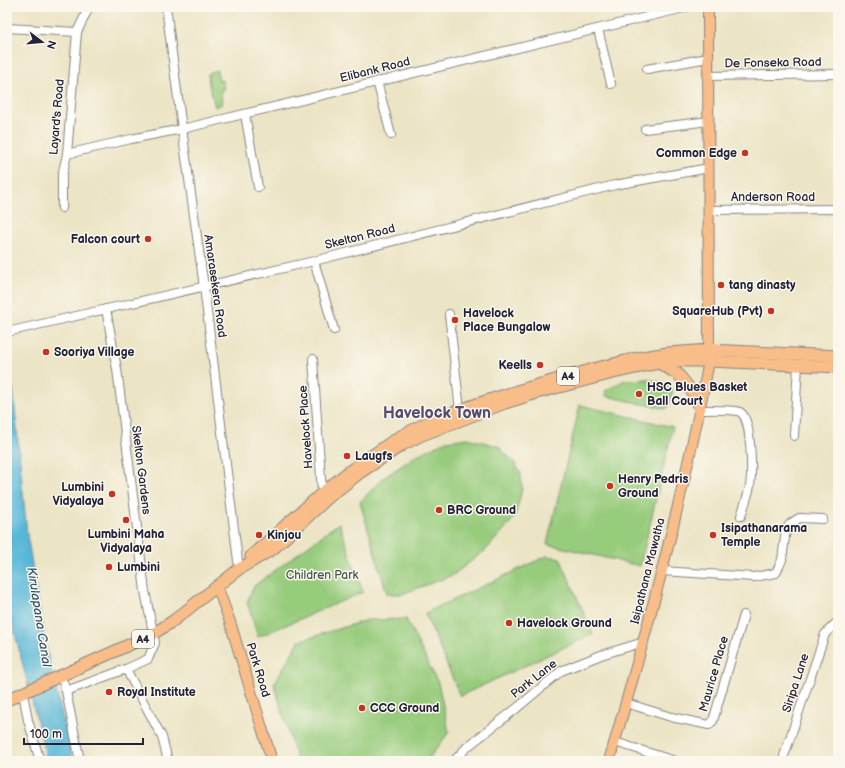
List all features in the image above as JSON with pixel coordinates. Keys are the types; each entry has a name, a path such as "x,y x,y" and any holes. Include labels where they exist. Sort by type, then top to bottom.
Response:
{"highway":[{"name":"A4","path":"240,569 248,559 322,493 348,472 397,438 432,420 460,410 520,390 601,367 637,358 668,353 709,350 838,356"},
{"name":"A4","path":"8,697 25,692 153,634 173,621 240,569 273,549 329,497 361,472 402,445 422,435 505,403 540,392 613,373 671,361 709,361 838,367"},
{"path":"659,363 678,374 693,393 700,409"}],"main road":[{"name":"Isipathana Mawatha","path":"609,761 644,642 662,571 700,409 709,361 708,7"},
{"name":"Park Road","path":"217,586 230,622 272,761"}],"street":[{"name":"Layard's Road","path":"62,208 62,176 67,154 77,32 89,7"},
{"name":"Amarasekera Road","path":"166,7 240,569"},
{"name":"Elibank Road","path":"67,154 182,129 688,7"},
{"path":"7,28 77,32"},
{"path":"598,29 611,84"},
{"path":"647,69 708,58"},
{"name":"De Fonseka Road","path":"708,76 838,74"},
{"path":"377,81 391,135"},
{"path":"245,114 258,187"},
{"path":"645,129 708,121"},
{"name":"Skelton Road","path":"7,332 314,261 615,185 709,168"},
{"name":"Anderson Road","path":"709,210 838,209"},
{"path":"314,261 334,330"},
{"name":"Skelton Gardens","path":"66,691 126,669 148,659 155,643 145,591 116,369 106,309"},
{"path":"449,314 460,410"},
{"name":"Havelock Place","path":"313,359 322,493"},
{"path":"794,436 798,365"},
{"path":"700,409 740,411 744,416 748,430 751,459 750,487 741,516"},
{"path":"662,571 754,577 776,573 782,560 786,529 790,524 799,518 823,520"},
{"name":"Maurice Place","path":"626,703 671,717 709,725 713,721 744,615"},
{"name":"Siripa Lane","path":"784,756 825,634 835,624 838,624"},
{"name":"Park Lane","path":"454,761 467,747 561,671 601,655 644,642"},
{"path":"126,669 162,737 168,761"},
{"path":"60,676 66,691 80,761"},
{"path":"25,692 28,720 40,761"},
{"path":"614,742 675,761"}],"green space":[{"path":"217,70 219,81 222,80 224,89 221,89 222,104 215,107 209,85 208,74"},
{"name":"HSC Blues Basket Ball Court","path":"648,379 669,385 673,390 666,409 606,396 605,391 625,380"},
{"name":"Henry Pedris Ground","path":"580,405 673,427 640,566 547,544"},
{"name":"BRC Ground","path":"467,438 498,446 514,462 521,474 522,489 515,517 487,549 453,575 402,594 387,594 360,502 382,479 417,455 446,441"},
{"name":"Children Park","path":"339,523 363,592 258,637 247,602 254,586"},
{"name":"Havelock Ground","path":"547,556 560,558 593,634 460,696 425,613"},
{"name":"CCC Ground","path":"406,619 438,683 449,732 427,761 297,761 274,684 299,641 367,620"}],"water":[{"name":"Kirulapana Canal","path":"7,346 14,399 27,534 46,648 73,761 47,761 7,602"}],"place":[{"name":"Common Edge","path":"745,153"},
{"name":"Falcon court","path":"148,239"},
{"name":"tang dinasty","path":"721,285"},
{"name":"SquareHub (Pvt)","path":"771,311"},
{"name":"Havelock Place Bungalow","path":"455,320"},
{"name":"Sooriya Village","path":"46,352"},
{"name":"Keells","path":"540,365"},
{"name":"HSC Blues Basket Ball Court","path":"639,394"},
{"name":"Laugfs","path":"347,456"},
{"name":"Henry Pedris Ground","path":"610,486"},
{"name":"Lumbini Vidyalaya","path":"112,494"},
{"name":"BRC Ground","path":"439,510"},
{"name":"Lumbini Maha Vidyalaya","path":"126,520"},
{"name":"Kinjou","path":"259,535"},
{"name":"Isipathanarama Temple","path":"713,535"},
{"name":"Lumbini","path":"109,567"},
{"name":"Havelock Ground","path":"509,623"},
{"name":"Royal Institute","path":"109,692"},
{"name":"CCC Ground","path":"362,708"}],"district":[{"name":"Havelock Town","path":"437,413"}]}
